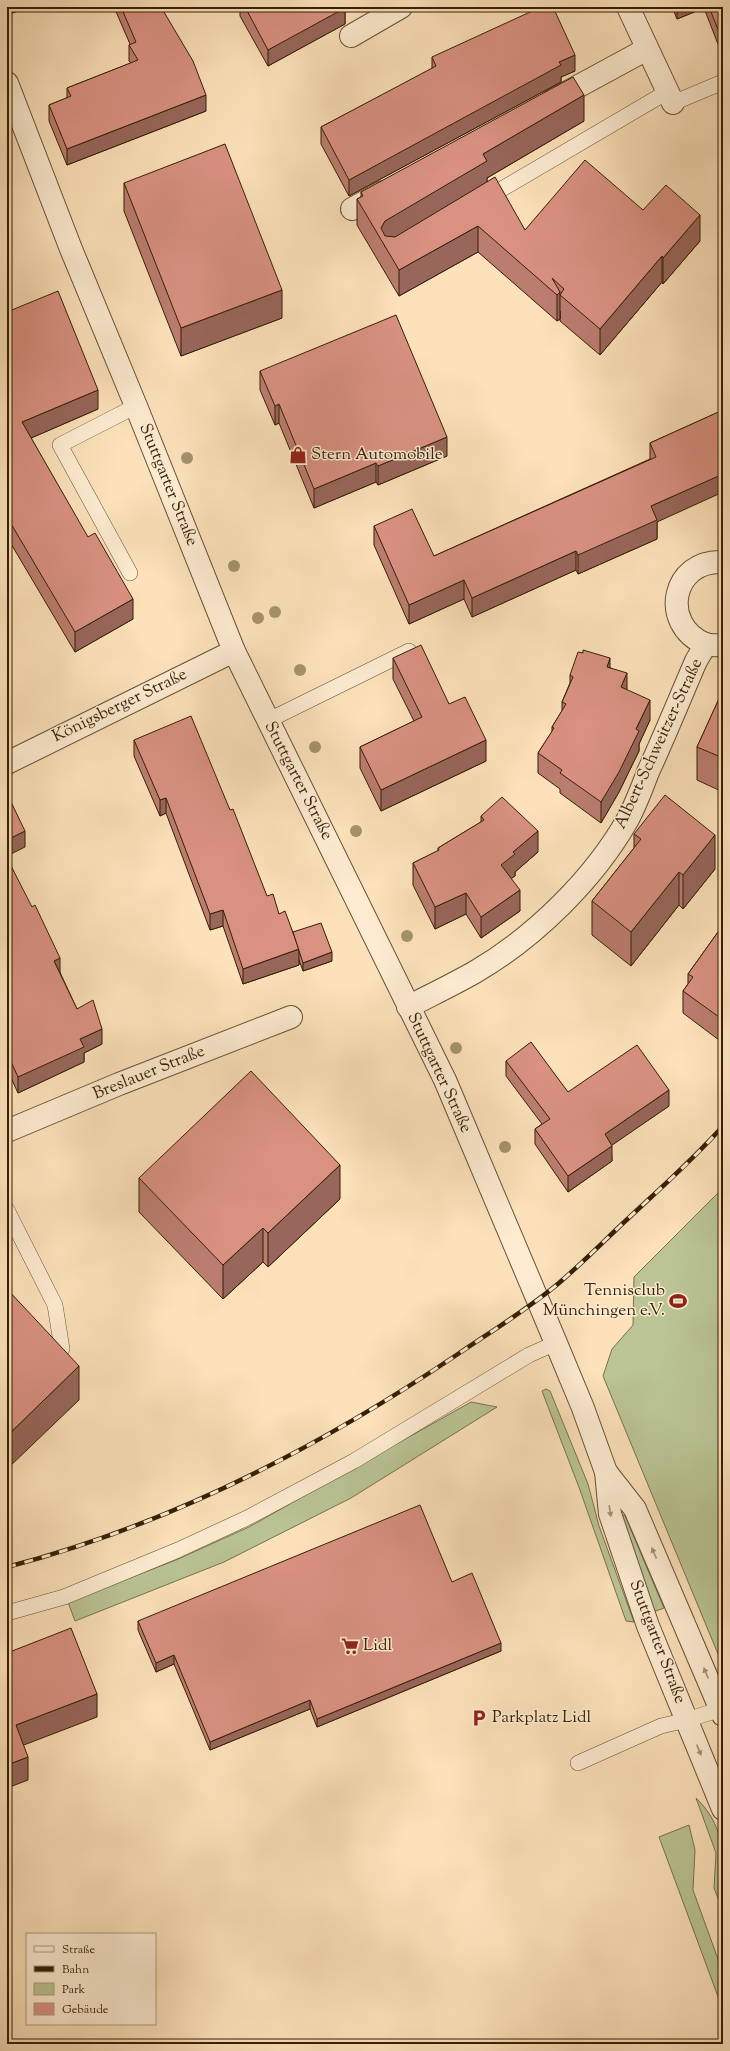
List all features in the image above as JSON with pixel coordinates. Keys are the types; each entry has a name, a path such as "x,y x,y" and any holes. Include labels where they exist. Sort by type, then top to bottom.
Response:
{"street":[{"path":"351,36 401,7"},
{"path":"628,7 670,98"},
{"path":"534,110 647,50"},
{"name":"Stuttgarter Straße","path":"7,83 70,249 136,406 234,651 267,721 387,960 408,1007 448,1087 556,1342 583,1408 606,1472 610,1514 648,1626 723,1809"},
{"path":"352,209 401,182"},
{"name":"Albert-Schweitzer-Straße","path":"408,1007 476,972 538,926 563,902 611,845 628,818 696,661 714,645 687,632 683,626 677,612 678,590 690,571 710,561 723,562"},
{"name":"Königsberger Straße","path":"7,763 234,651"},
{"name":"Breslauer Straße","path":"7,1131 119,1084 291,1016"},
{"name":"Stuttgarter Straße","path":"606,1472 635,1509 722,1712"}],"lane":[{"path":"471,207 670,98 723,82"},
{"path":"130,573 60,445 136,406"},
{"path":"267,721 409,652"},
{"path":"7,1210 55,1305 62,1349"},
{"path":"7,1613 64,1597 178,1550 247,1518 354,1461 529,1355 556,1342"},
{"path":"578,1763 661,1726 722,1712"}],"green space":[{"path":"723,1188 723,1666 603,1376 612,1349 633,1325 634,1277"},
{"path":"546,1389 550,1391 588,1484 599,1526 634,1622 626,1621 580,1490 542,1391"},
{"path":"471,1402 497,1407 351,1498 224,1562 75,1621 68,1602 176,1560 249,1527"},
{"path":"623,1515 625,1516 664,1608 653,1612 622,1517"},
{"path":"696,1798 715,1823 719,1837 723,1865 723,1911 714,1888 716,1853"},
{"path":"689,1825 695,1850 693,1890 723,1973 723,2010 659,1837"}],"building":[{"path":"121,7 161,7 193,61 206,95 67,149 49,105 71,96 67,88 138,60 129,45 136,42"},
{"path":"245,7 345,7 345,8 268,50"},
{"path":"541,7 553,7 575,55 559,62 561,65 349,180 321,127 436,66 432,57"},
{"path":"709,7 723,7 723,42"},
{"path":"573,77 584,95 483,154 487,161 385,221 381,228 385,236 395,237 495,177 525,230 585,160 643,210 666,185 700,215 663,258 662,256 600,329 560,295 564,289 552,278 560,292 557,295 478,226 399,270 357,199 363,196 361,192"},
{"path":"225,144 282,290 181,328 124,183"},
{"path":"58,291 98,390 22,422 88,537 95,533 133,599 75,632 7,517 7,312"},
{"path":"396,315 447,437 378,466 376,463 314,489 279,404 275,406 260,371"},
{"path":"723,410 723,474 651,506 657,520 578,555 576,551 472,598 464,580 409,605 374,526 412,509 434,556 656,457 650,443"},
{"path":"421,645 449,704 465,697 486,740 381,790 360,747 422,717 393,658"},
{"path":"583,650 610,658 607,667 627,673 621,687 650,700 636,729 639,731 619,772 601,802 560,773 562,770 538,753 554,728 552,727 566,704 562,702 573,677 570,675 578,652 583,653"},
{"path":"723,690 723,758 697,747"},
{"path":"191,716 230,810 233,809 267,896 273,894 279,914 285,911 299,949 243,969 223,910 210,914 166,798 160,800 134,740"},
{"path":"665,795 715,835 683,875 679,872 631,932 592,901 641,839 634,834"},
{"path":"502,797 538,831 513,852 515,854 501,865 520,890 481,917 466,893 435,907 413,863 439,850 438,848 484,820 481,816"},
{"path":"11,802 25,831 7,840 7,804"},
{"path":"7,858 32,907 35,905 60,958 54,961 77,1009 93,1000 102,1029 80,1039 84,1047 18,1077 7,1053"},
{"path":"321,923 332,952 303,963 293,932"},
{"path":"723,925 723,1012 719,1017 683,991 693,977 688,974"},
{"path":"531,1042 568,1092 637,1045 669,1090 605,1134 612,1146 568,1176 535,1129 550,1119 506,1061"},
{"path":"251,1071 340,1165 268,1233 263,1228 223,1265 139,1178"},
{"path":"7,1289 79,1366 7,1436"},
{"path":"420,1505 452,1582 472,1573 501,1643 317,1719 310,1700 210,1742 174,1655 156,1663 138,1621"},
{"path":"71,1628 97,1694 16,1725 28,1757 7,1765 7,1653"}],"railway":[{"path":"7,1567 67,1550 185,1506 242,1480 297,1451 352,1421 406,1388 510,1320 559,1283 685,1165 723,1126"}],"place":[{"name":"Stern Automobile","path":"298,455"},
{"name":"Tennisclub Münchingen e.V.","path":"678,1301"},
{"name":"Lidl","path":"350,1646"},
{"name":"Parkplatz Lidl","path":"479,1718"}]}
